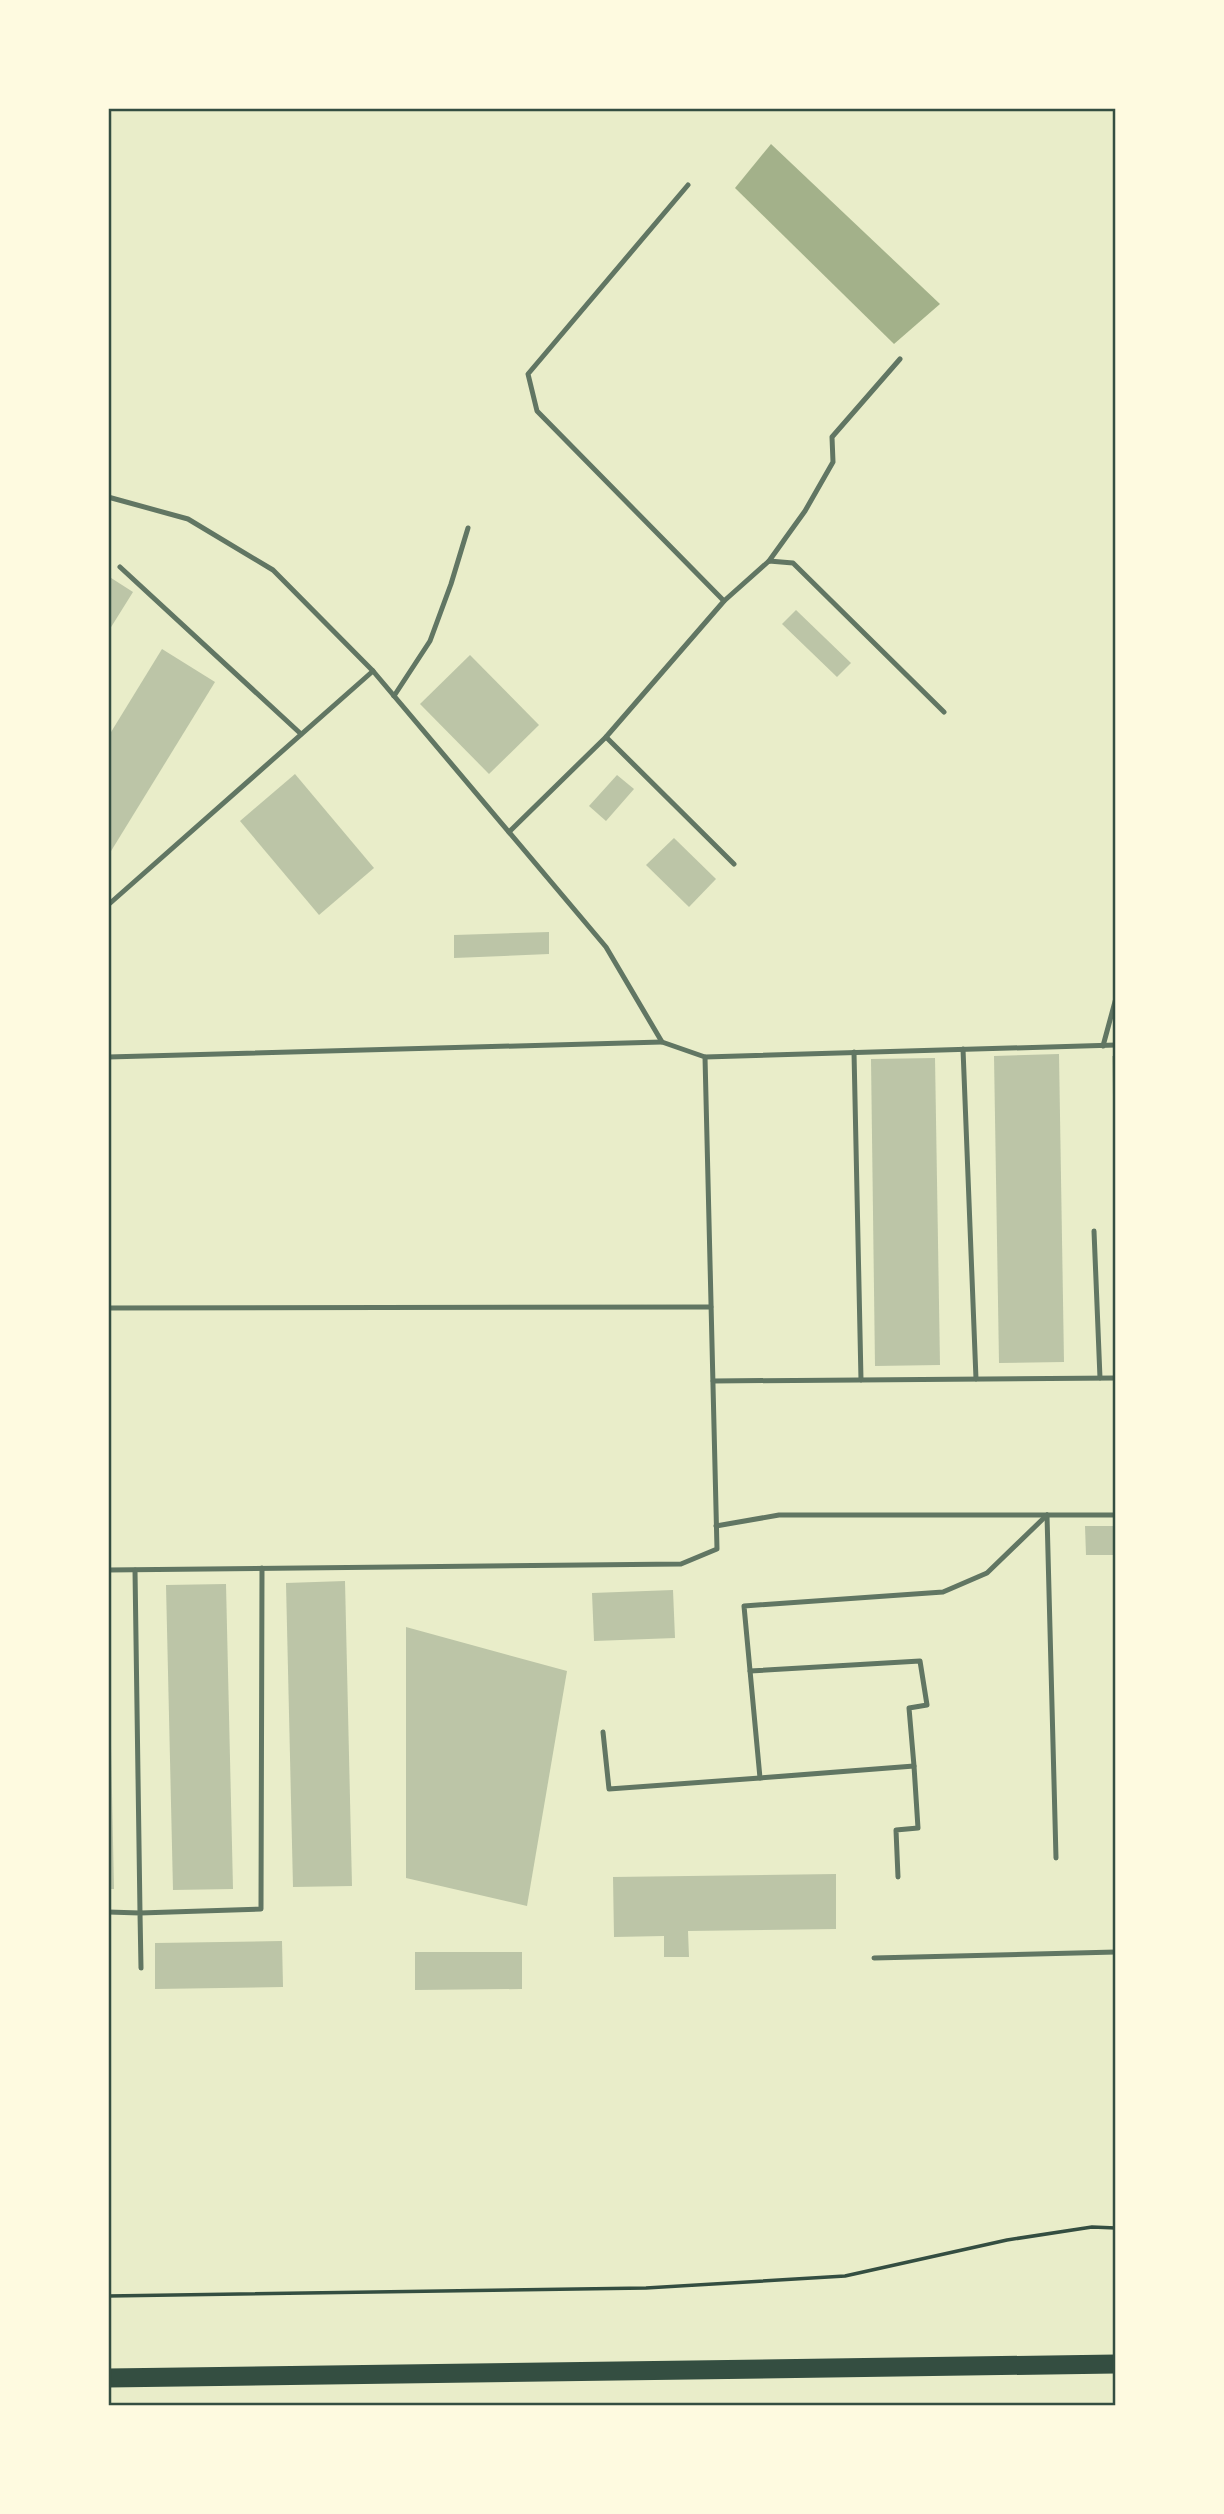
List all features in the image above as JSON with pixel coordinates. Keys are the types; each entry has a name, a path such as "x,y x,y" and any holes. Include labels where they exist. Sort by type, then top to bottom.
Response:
{"highway":[{"path":"108,2378 1115,2364"}],"lane":[{"path":"688,185 528,374 537,411 724,601"},
{"path":"509,832 606,737 724,601 769,561 805,511 834,462 832,437 900,359"},
{"path":"108,497 188,519 273,570 373,671 606,947 662,1042"},
{"path":"394,696 430,640 468,528"},
{"path":"769,561 793,563 944,712"},
{"path":"120,567 301,734"},
{"path":"108,905 373,671"},
{"path":"606,737 734,864"},
{"path":"1102,1046 1115,998"},
{"path":"108,1057 662,1042 705,1057 1115,1045"},
{"path":"963,1049 976,1379"},
{"path":"854,1052 861,1380"},
{"path":"108,1570 681,1564 717,1549 705,1057"},
{"path":"1094,1231 1100,1378"},
{"path":"108,1308 711,1307"},
{"path":"713,1381 1115,1378"},
{"path":"716,1526 779,1515 1115,1516"},
{"path":"760,1778 744,1606 943,1592 987,1573 1047,1516"},
{"path":"1047,1516 1056,1858"},
{"path":"108,1912 261,1909 262,1568"},
{"path":"135,1570 141,1968"},
{"path":"750,1671 920,1661 927,1705 909,1708 918,1828 896,1830 898,1877"},
{"path":"603,1732 609,1789 914,1766"},
{"path":"874,1958 1115,1952"}],"path":[{"path":"108,2296 646,2288 845,2276 1007,2240 1092,2227 1115,2228"}],"shaded area":[{"path":"771,144 940,304 894,344 735,188"}],"building":[{"path":"108,576 133,592 108,632"},
{"path":"796,610 851,663 837,677 782,624"},
{"path":"162,649 215,682 108,856 108,737"},
{"path":"470,655 539,725 489,774 420,704"},
{"path":"295,774 374,868 319,915 240,821"},
{"path":"617,775 634,789 606,821 589,806"},
{"path":"674,838 716,879 689,907 646,865"},
{"path":"549,932 549,954 454,958 454,935"},
{"path":"1059,1054 1064,1362 999,1363 994,1056"},
{"path":"1112,1056 1116,1056 1116,1097 1113,1097"},
{"path":"935,1058 940,1365 875,1366 871,1059"},
{"path":"1085,1526 1116,1526 1116,1555 1086,1555"},
{"path":"345,1581 352,1886 293,1887 286,1583"},
{"path":"226,1584 233,1889 173,1890 166,1585"},
{"path":"673,1590 675,1638 594,1641 592,1593"},
{"path":"406,1627 567,1671 527,1906 406,1878"},
{"path":"108,1745 111,1745 114,1889 108,1889"},
{"path":"836,1874 836,1929 688,1931 689,1957 664,1957 664,1936 614,1937 613,1877"},
{"path":"282,1941 283,1987 155,1989 155,1943"},
{"path":"415,1952 522,1952 522,1989 415,1990"}]}
